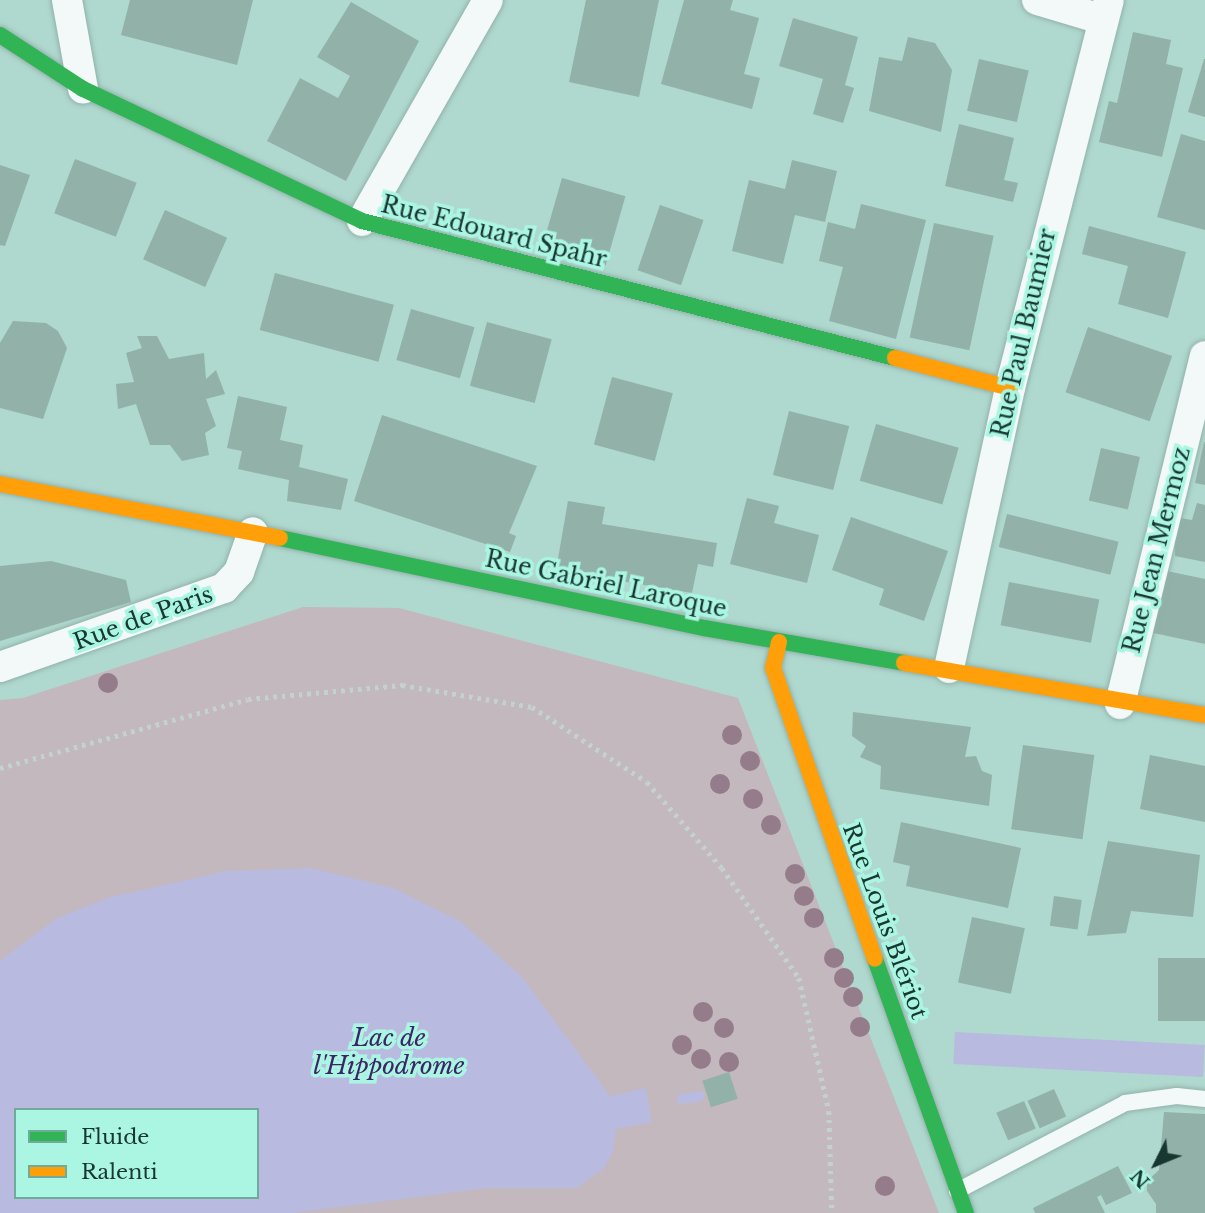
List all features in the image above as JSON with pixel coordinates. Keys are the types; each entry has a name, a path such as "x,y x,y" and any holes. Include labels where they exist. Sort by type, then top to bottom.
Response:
{"street":[{"path":"67,0 83,89"},
{"path":"362,221 488,0"},
{"path":"1037,0 1105,10"},
{"name":"Rue Paul Baumier","path":"949,668 1010,388 1105,10"},
{"name":"Rue Edouard Spahr","path":"0,35 83,89 362,221 1010,388"},
{"name":"Rue Jean Mermoz","path":"1120,704 1205,356"},
{"name":"Rue Gabriel Laroque","path":"0,484 253,531 779,642 949,668 1120,704 1205,715"},
{"name":"Rue de Paris","path":"0,667 224,588 239,572 253,531"},
{"name":"Rue Louis Blériot","path":"779,642 773,668 791,725 966,1213"}],"lane":[{"path":"957,1191 1125,1103 1177,1096 1205,1099"}],"path":[{"path":"0,768 248,699 401,685 532,707 647,782 722,868 799,978 829,1111 832,1213"}],"shaded area":[{"path":"303,607 399,608 738,698 939,1213 0,1213 0,700 23,698"}],"water":[{"name":"Lac de l'Hippodrome","path":"311,868 393,888 460,921 522,977 610,1096 646,1088 652,1122 616,1129 613,1152 603,1169 576,1188 488,1188 292,1213 0,1213 0,961 57,918 111,897 227,871"},
{"path":"955,1032 1205,1045 1203,1077 953,1064"}],"building":[{"path":"130,0 253,0 237,65 121,35"},
{"path":"586,0 659,0 639,97 569,82"},
{"path":"684,0 733,0 730,10 759,18 744,74 760,78 752,109 661,84"},
{"path":"351,2 419,41 346,181 267,141 300,78 338,98 350,76 317,57"},
{"path":"793,18 858,37 845,85 854,88 843,123 813,114 823,79 779,66"},
{"path":"1133,32 1171,40 1166,64 1183,68 1162,157 1099,142 1109,101 1117,103"},
{"path":"908,37 935,43 952,70 941,132 869,111 879,57 902,61"},
{"path":"979,59 1029,70 1017,122 967,111"},
{"path":"1205,59 1205,117 1188,112"},
{"path":"959,124 1014,138 1004,180 1018,183 1013,202 945,186"},
{"path":"1181,134 1205,141 1205,230 1157,217"},
{"path":"75,159 137,183 116,237 54,213"},
{"path":"792,160 837,171 825,222 795,215 783,264 732,251 749,180 785,189"},
{"path":"0,165 30,175 5,246 0,245"},
{"path":"562,178 625,196 606,265 542,247"},
{"path":"861,204 926,220 896,339 829,321 843,267 819,261 828,222 855,229"},
{"path":"660,205 703,220 681,285 638,270"},
{"path":"165,210 227,238 205,287 143,259"},
{"path":"934,223 994,236 969,350 910,337"},
{"path":"1089,226 1186,252 1168,318 1118,304 1128,266 1082,254"},
{"path":"275,273 394,305 379,362 260,330"},
{"path":"411,309 474,327 460,378 396,360"},
{"path":"13,321 46,323 58,331 67,348 43,419 0,408 0,343"},
{"path":"487,322 552,339 535,403 470,386"},
{"path":"1088,327 1172,356 1150,421 1066,392"},
{"path":"137,336 157,336 169,359 204,353 206,379 216,370 225,394 206,399 216,426 205,433 209,455 182,461 170,445 150,445 136,404 118,409 116,384 134,382 126,353 142,348"},
{"path":"612,377 673,393 655,461 594,445"},
{"path":"238,396 287,407 280,440 303,445 299,467 348,479 341,510 287,501 289,480 238,469 242,451 227,448"},
{"path":"789,411 849,426 833,490 773,475"},
{"path":"382,415 537,466 509,533 516,536 510,552 354,501"},
{"path":"876,424 959,448 942,504 860,481"},
{"path":"1205,442 1205,485 1195,483"},
{"path":"1101,448 1140,457 1128,510 1089,501"},
{"path":"747,498 779,506 774,523 819,535 807,583 730,564"},
{"path":"568,501 605,507 602,524 717,543 713,567 698,564 692,593 556,570"},
{"path":"1197,503 1205,505 1205,562 1175,556 1174,517 1192,520"},
{"path":"1007,514 1119,542 1110,575 999,547"},
{"path":"851,517 948,551 924,621 879,605 884,589 832,570"},
{"path":"51,561 126,580 131,602 0,641 0,566"},
{"path":"1162,570 1205,579 1205,644 1149,632"},
{"path":"1009,582 1099,600 1091,643 1001,625"},
{"path":"853,712 971,727 965,757 976,756 982,771 992,775 989,806 880,789 881,766 860,757 866,746 852,736"},
{"path":"1023,745 1094,755 1082,839 1011,829"},
{"path":"1150,755 1205,766 1205,822 1140,809"},
{"path":"901,822 1021,848 1008,908 906,886 910,866 893,862"},
{"path":"1108,841 1200,855 1193,917 1131,911 1126,933 1087,936"},
{"path":"1054,896 1082,900 1078,930 1050,926"},
{"path":"972,917 1025,928 1011,994 958,983"},
{"path":"1158,958 1205,958 1205,1021 1158,1021"},
{"path":"729,1072 738,1099 711,1107 702,1081"},
{"path":"1054,1089 1066,1116 1040,1128 1028,1101"},
{"path":"1024,1101 1036,1129 1008,1140 996,1113"},
{"path":"1164,1112 1205,1114 1205,1213 1156,1213 1156,1204 1147,1191 1147,1181 1159,1170"},
{"path":"1118,1166 1132,1193 1106,1205 1101,1195 1097,1197 1105,1213 1035,1213 1033,1208"}],"waterway":[{"path":"682,1099 700,1096"}],"traffic: fast":[{"path":"0,35 83,89 362,221 895,358"},
{"path":"280,538 704,628 904,663"},
{"path":"875,959 966,1213"}],"traffic: slow":[{"path":"895,358 1010,388"},
{"path":"0,484 280,538"},
{"path":"779,642 773,668 875,959"},
{"path":"904,663 1205,715"}]}
